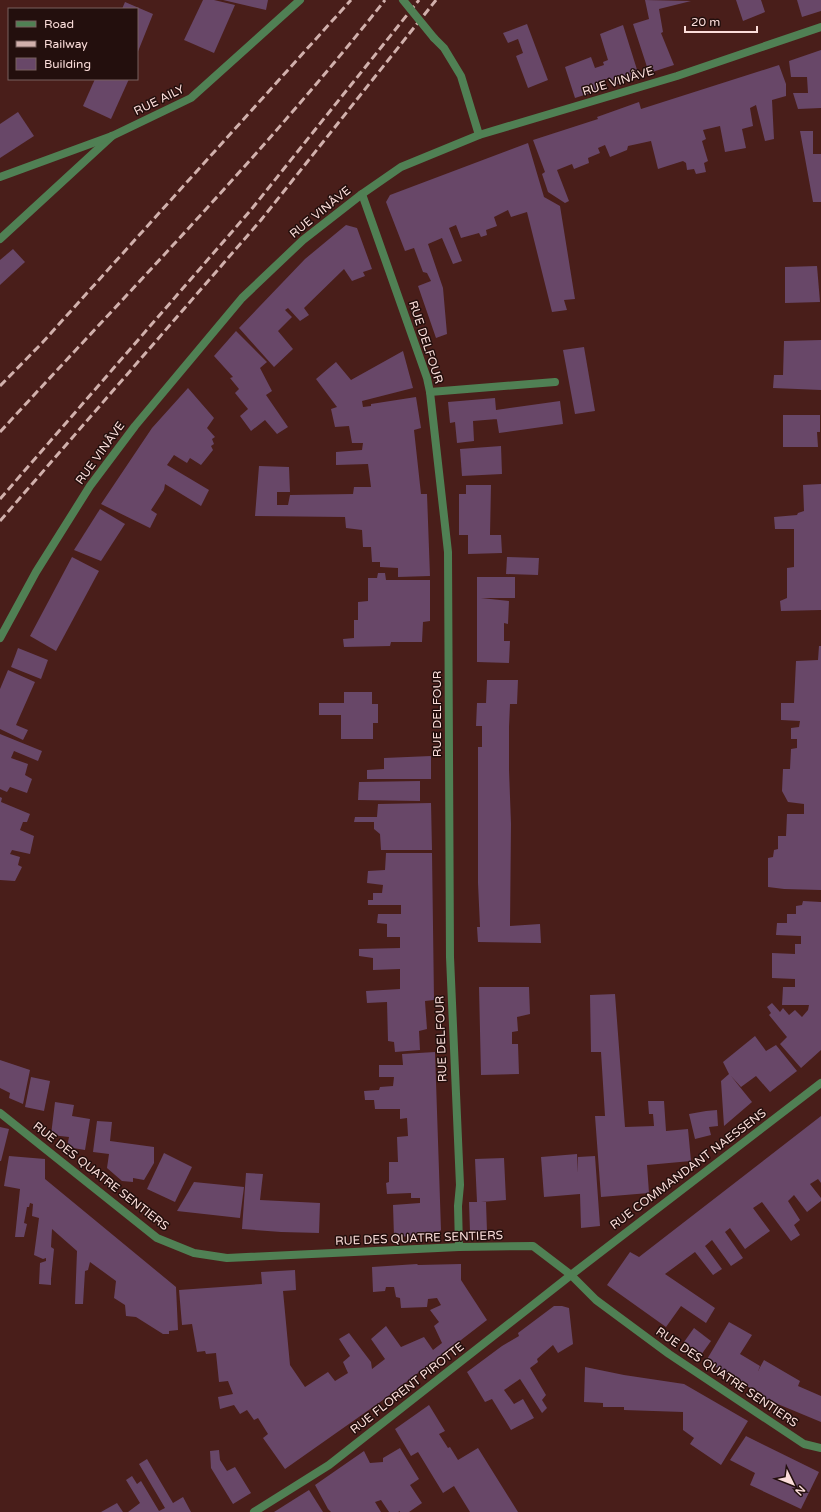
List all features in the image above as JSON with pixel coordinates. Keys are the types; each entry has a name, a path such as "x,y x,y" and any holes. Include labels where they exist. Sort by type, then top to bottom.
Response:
{"street":[{"name":"RUE AILY","path":"0,177 112,136 191,98 300,0"},
{"path":"403,0 444,48 461,76 479,135"},
{"name":"RUE VINÂVE","path":"0,638 36,572 90,486 135,426 242,298 303,240 362,194 401,167 479,135 677,76 821,27"},
{"path":"0,239 112,136"},
{"name":"RUE DELFOUR","path":"362,194 427,378 430,392 448,552 450,957 460,1185 458,1206 459,1247"},
{"path":"430,392 555,382"},
{"name":"RUE COMMANDANT NAESSENS","path":"570,1275 821,1083"},
{"name":"RUE DES QUATRE SENTIERS","path":"0,1113 157,1238 194,1253 227,1258 459,1247 533,1246 570,1275 596,1300 669,1354 804,1444 821,1448"},
{"name":"RUE FLORENT PIROTTE","path":"254,1512 329,1465 570,1275"}],"building":[{"path":"203,0 214,0 235,5 214,53 184,40"},
{"path":"223,0 268,0 266,10"},
{"path":"645,0 691,1 659,9 663,32 661,33 674,65 649,73 633,24 649,19"},
{"path":"736,0 761,0 765,12 743,21"},
{"path":"797,0 821,0 821,11 802,17"},
{"path":"125,2 153,14 138,52 138,8 122,8"},
{"path":"527,24 548,80 528,88 516,56 523,53 518,39 508,43 503,33"},
{"path":"623,25 639,76 612,86 609,78 597,83 600,90 575,98 565,67 591,57 595,68 604,65 603,62 608,60 600,34"},
{"path":"821,50 821,108 798,109 793,93 808,93 807,77 791,77 789,61"},
{"path":"779,65 786,84 786,96 772,100 774,139 765,141 756,105 750,108 753,126 742,129 746,148 725,152 720,126 703,130 706,139 702,141 708,161 704,163 706,172 696,174 694,169 687,170 686,163 683,161 658,169 651,141 628,146 627,150 610,157 605,145 598,148 600,153 588,158 589,163 574,169 572,164 557,170 569,201 565,203 548,192 542,174 545,172 533,140 598,119 597,117 639,102 641,109"},
{"path":"95,80 129,80 111,119 83,106"},
{"path":"18,112 34,136 0,158 0,124"},
{"path":"800,131 813,131 813,154 821,154 821,202 813,202"},
{"path":"528,143 544,197 560,206 575,299 564,300 567,310 552,312 527,212 511,217 508,210 494,217 497,226 486,230 487,235 481,237 479,233 461,238 456,225 449,228 462,261 453,264 442,238 428,244 443,288 447,334 436,338 418,286 431,281 427,273 423,272 414,248 405,251 386,202 390,195"},
{"path":"346,225 357,228 372,269 363,272 365,276 352,281 344,269 304,308 309,315 300,321 288,308 285,310 292,317 278,331 293,349 274,367 239,328 305,259"},
{"path":"13,249 25,262 0,285 0,260"},
{"path":"817,266 820,302 785,303 785,267"},
{"path":"236,331 267,362 260,368 272,391 266,395 288,427 277,434 265,420 251,431 240,416 248,409 235,393 239,389 230,378 233,377 214,356"},
{"path":"821,340 821,390 773,388 774,375 783,375 784,341"},
{"path":"584,347 595,411 575,414 563,350"},
{"path":"403,351 413,388 362,401 363,407 371,406 371,404 416,397 421,428 414,430 421,494 427,494 430,576 398,577 398,568 380,567 380,562 372,562 371,547 363,547 362,530 346,528 345,517 255,516 259,466 289,467 290,492 277,492 277,505 288,505 290,495 353,494 354,487 371,487 368,464 336,465 336,452 362,450 363,443 352,443 349,426 335,427 331,409 337,407 316,379 336,362 351,380"},
{"path":"188,388 214,418 207,428 215,437 212,439 214,444 211,446 213,450 201,465 190,458 187,463 174,455 167,465 209,490 201,506 165,484 164,490 151,510 157,514 150,528 101,504 152,428"},
{"path":"495,398 496,410 560,401 563,424 499,433 497,419 473,421 474,441 457,443 455,422 450,423 448,402"},
{"path":"783,415 820,415 820,432 817,432 818,447 783,447"},
{"path":"501,446 502,474 462,476 460,449"},
{"path":"821,484 821,610 781,611 780,601 787,598 787,568 794,567 794,529 775,529 774,517 797,515 798,513 804,511 803,485"},
{"path":"466,485 491,485 490,535 501,535 502,553 468,554 468,535 459,535 459,494 466,494"},
{"path":"100,509 125,524 101,561 74,550"},
{"path":"72,557 99,571 56,651 30,636"},
{"path":"507,557 539,558 538,575 506,574"},
{"path":"378,573 385,573 386,580 430,580 430,621 423,622 422,642 391,642 390,646 344,647 343,639 354,638 354,620 358,620 358,602 368,601 368,578 377,578"},
{"path":"477,577 515,577 515,598 481,598 509,601 508,624 504,623 504,641 510,641 509,663 477,662"},
{"path":"819,646 821,646 821,890 768,887 768,858 773,857 774,850 778,849 778,836 786,836 787,814 804,814 804,804 788,802 782,791 783,769 790,769 791,749 797,748 797,739 791,739 791,728 799,727 800,721 781,720 781,703 794,703 796,661 818,660"},
{"path":"18,648 48,660 41,679 11,667"},
{"path":"8,670 35,682 16,725 28,730 23,740 0,729 0,689"},
{"path":"487,680 518,680 517,704 510,704 509,727 511,824 510,926 540,924 541,943 478,942 477,927 480,927 478,883 478,747 482,747 482,726 476,726 477,703 486,703"},
{"path":"344,692 372,692 372,704 378,704 378,723 373,723 373,739 341,739 341,715 319,715 319,703 344,703"},
{"path":"0,734 42,751 38,761 14,751 11,758 28,764 25,775 32,779 27,793 10,787 7,792 0,789"},
{"path":"431,756 431,779 367,779 367,770 384,769 384,758"},
{"path":"420,781 420,801 358,800 359,782"},
{"path":"0,797 2,798 1,802 30,814 27,822 23,822 20,830 34,836 30,854 12,850 10,854 20,857 18,865 22,867 15,881 0,880"},
{"path":"431,803 432,850 381,850 380,834 374,829 374,822 354,822 355,817 377,817 378,804"},
{"path":"386,853 432,853 434,1000 425,1001 427,1029 419,1031 420,1050 395,1052 394,1042 388,1041 387,1002 367,1003 366,991 400,989 400,969 373,970 373,958 359,956 359,949 400,948 400,937 387,937 387,924 377,923 378,914 401,914 401,905 368,905 368,900 373,900 373,893 382,893 383,885 367,883 368,871 385,870"},
{"path":"803,901 821,902 821,1050 801,1068 780,1044 787,1037 769,1015 771,1013 767,1007 772,1003 780,1012 783,1008 789,1015 795,1010 802,1017 808,1010 809,1005 782,1005 783,987 795,987 795,979 772,978 772,953 795,954 795,944 801,944 801,936 776,935 777,923 787,923 787,914 796,914 796,906 802,905"},
{"path":"479,987 529,987 530,1014 517,1017 518,1031 512,1032 512,1044 518,1044 519,1074 481,1075"},
{"path":"615,994 625,1127 654,1126 653,1114 649,1114 648,1101 664,1101 666,1131 688,1129 691,1161 647,1165 649,1193 601,1197 595,1116 605,1116 601,1052 591,1052 590,995"},
{"path":"755,1036 766,1051 776,1045 797,1071 770,1092 756,1076 741,1087 731,1076 752,1102 724,1126 721,1081 729,1074 723,1062"},
{"path":"435,1052 441,1230 436,1235 394,1237 393,1205 420,1203 420,1198 411,1198 411,1193 387,1194 386,1183 389,1182 389,1162 398,1162 397,1137 408,1136 407,1118 400,1119 400,1109 375,1109 374,1100 365,1100 364,1091 379,1090 380,1087 393,1086 394,1077 379,1077 379,1065 403,1065 402,1054"},
{"path":"0,1060 30,1070 23,1104 9,1098 10,1093 0,1088"},
{"path":"31,1077 50,1081 44,1111 25,1107"},
{"path":"55,1102 74,1105 72,1116 90,1119 85,1150 67,1147 69,1137 51,1135"},
{"path":"717,1110 718,1126 709,1127 711,1135 695,1139 689,1114"},
{"path":"821,1116 821,1183 818,1179 810,1184 821,1198 821,1201 807,1212 794,1195 788,1201 800,1220 794,1225 800,1235 791,1241 762,1202 753,1208 770,1231 745,1249 730,1228 725,1232 743,1258 731,1266 712,1240 705,1246 722,1269 713,1275 695,1252 665,1274 715,1308 706,1323 681,1306 666,1327 607,1285 630,1252 639,1257"},
{"path":"97,1121 112,1122 110,1141 154,1147 154,1163 144,1180 133,1178 133,1182 122,1181 107,1168 109,1154 93,1152"},
{"path":"0,1127 9,1129 1,1161 0,1161"},
{"path":"164,1153 192,1167 175,1202 147,1189"},
{"path":"577,1154 578,1173 578,1157 595,1156 600,1226 581,1228 580,1194 544,1197 541,1157"},
{"path":"9,1156 45,1159 45,1179 176,1287 178,1330 169,1331 169,1334 163,1334 136,1317 126,1316 125,1305 114,1298 116,1281 90,1262 88,1270 85,1271 83,1304 75,1304 77,1251 52,1229 51,1247 54,1249 51,1285 39,1284 40,1263 46,1261 46,1258 43,1259 34,1255 39,1218 32,1216 33,1204 30,1203 29,1207 27,1207 24,1223 27,1224 24,1237 15,1237 20,1189 4,1186"},
{"path":"504,1158 506,1200 481,1202 486,1202 487,1232 470,1232 469,1202 477,1202 475,1159"},
{"path":"246,1173 263,1174 260,1200 320,1203 319,1233 242,1229"},
{"path":"194,1182 244,1187 240,1218 177,1211"},
{"path":"417,1264 461,1264 461,1280 487,1320 383,1400 285,1469 263,1438 268,1434 258,1418 254,1420 247,1410 240,1414 234,1405 220,1409 218,1397 233,1394 228,1381 219,1382 216,1353 206,1354 205,1351 197,1352 192,1324 182,1325 179,1290 262,1284 261,1272 295,1270 296,1290 283,1291 290,1365 305,1387 328,1372 335,1381 348,1373 343,1362 350,1356 339,1339 349,1333 371,1362 372,1369 385,1359 371,1339 386,1326 401,1347 424,1337 433,1350 442,1343 434,1326 439,1322 430,1310 441,1305 437,1298 428,1299 427,1307 401,1308 400,1298 396,1297 394,1287 386,1287 385,1291 373,1292 372,1267"},
{"path":"554,1306 569,1308 573,1344 558,1353 553,1345 537,1359 538,1362 530,1368 546,1395 542,1400 547,1408 542,1413 520,1379 504,1390 514,1404 523,1399 534,1418 511,1430 492,1399 485,1402 467,1372 502,1346 519,1336 518,1333"},
{"path":"729,1322 752,1335 740,1354 760,1366 758,1371 764,1360 800,1381 798,1386 821,1396 821,1422 761,1397 762,1393 750,1388 706,1361"},
{"path":"694,1328 711,1341 701,1355 684,1342"},
{"path":"585,1367 624,1375 684,1384 748,1421 721,1465 690,1444 694,1438 683,1430 683,1412 624,1410 624,1407 603,1407 603,1403 584,1402"},
{"path":"429,1405 445,1431 439,1434 448,1448 450,1447 458,1460 478,1448 518,1512 470,1512 454,1486 443,1493 418,1452 411,1456 395,1429"},
{"path":"746,1436 819,1472 801,1509 750,1485 755,1473 730,1460"},
{"path":"400,1448 419,1479 410,1485 422,1503 409,1512 389,1512 381,1500 375,1502 381,1512 331,1512 328,1509 315,1485 364,1451 370,1463 383,1462 383,1458"},
{"path":"219,1450 220,1460 227,1471 235,1467 251,1493 233,1504 211,1468 210,1451"},
{"path":"147,1459 173,1503 183,1497 191,1512 128,1512 140,1503 126,1480 132,1476 137,1484 141,1481 159,1511 165,1508 139,1464"},
{"path":"309,1490 323,1512 274,1512 293,1500"},
{"path":"117,1503 123,1512 101,1512"}],"railway":[{"path":"0,386 42,343 351,0"},
{"path":"0,432 245,166 340,56 385,0"},
{"path":"0,499 250,211 419,0"},
{"path":"0,521 261,220 436,0"}]}
